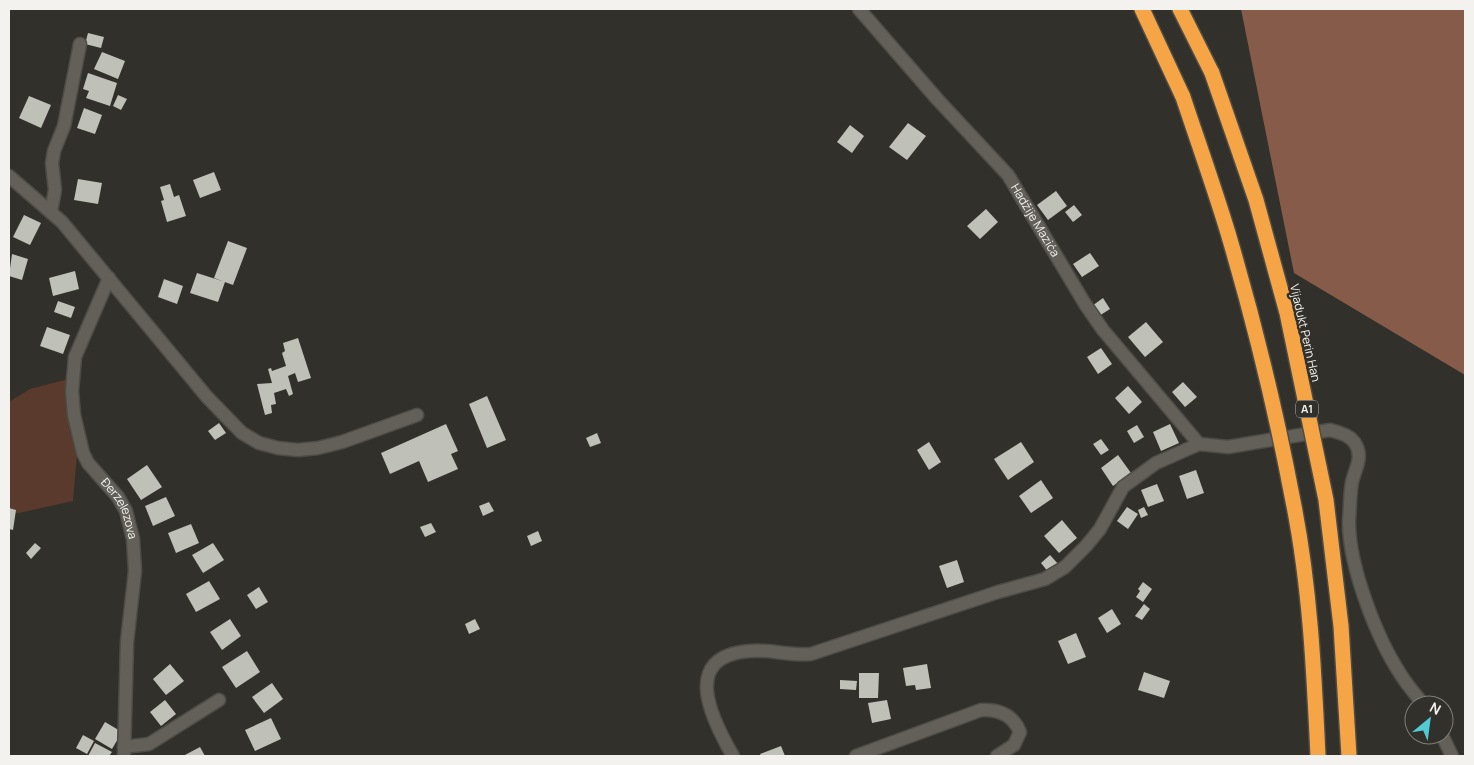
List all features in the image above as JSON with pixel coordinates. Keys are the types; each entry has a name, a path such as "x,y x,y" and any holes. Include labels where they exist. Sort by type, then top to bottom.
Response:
{"highway":[{"path":"1142,9 1183,97 1227,232 1251,317 1294,502 1307,594 1315,686 1318,756"},
{"name":"Vijadukt Perin Han","path":"1180,9 1212,73 1256,200 1286,313 1326,500 1341,626 1349,756"}],"street":[{"name":"Hadžije Mazića","path":"859,9 938,100 1008,175 1085,304 1115,344 1199,444"},
{"path":"51,211 55,190 52,163 54,151 64,126 80,44"},
{"path":"11,183 51,211 74,235 228,420 242,433 259,443 278,448 298,450 318,448 342,442 417,415"},
{"name":"Đerzelezova","path":"109,278 75,357 72,391 75,422 82,453 88,463 118,497 126,511 132,532 136,571 127,642 124,752"},
{"path":"733,756 710,708 706,689 706,678 711,668 722,658 751,651 796,656 811,654 998,592 1045,579 1065,566 1086,546 1100,529 1123,487 1156,463 1199,444 1228,447 1330,430 1344,434 1356,444 1360,460 1352,482 1349,522 1354,564 1367,604 1390,657 1416,695"},
{"path":"124,752 149,744 219,700"},
{"path":"856,756 981,710 991,710 1010,717 1020,732 1014,745 997,756"}],"shaded area":[{"path":"1241,9 1465,9 1465,375 1294,273"},
{"path":"68,379 77,455 73,501 19,513 9,512 9,402 30,389"}],"building":[{"path":"88,33 104,37 101,48 85,44"},
{"path":"102,52 125,61 118,79 94,69"},
{"path":"88,73 117,83 110,106 86,98 89,91 83,89"},
{"path":"118,95 127,99 121,110 113,106"},
{"path":"29,96 51,105 41,128 19,118"},
{"path":"84,108 102,115 95,134 77,128"},
{"path":"908,123 926,136 907,160 889,147"},
{"path":"850,125 864,136 852,153 837,142"},
{"path":"214,172 221,190 200,198 193,180"},
{"path":"78,179 102,183 98,204 74,200"},
{"path":"170,184 174,197 179,195 186,216 167,222 161,201 164,200 160,187"},
{"path":"1056,191 1067,206 1048,220 1037,205"},
{"path":"1074,205 1082,215 1073,222 1065,212"},
{"path":"986,209 998,222 980,239 967,226"},
{"path":"24,215 41,223 30,245 13,237"},
{"path":"228,241 247,248 233,285 214,278"},
{"path":"1090,253 1099,266 1082,277 1073,264"},
{"path":"12,254 28,259 22,280 9,276"},
{"path":"75,271 79,289 53,296 49,278"},
{"path":"197,273 225,282 218,302 190,293"},
{"path":"164,279 183,286 177,304 158,297"},
{"path":"1103,298 1110,309 1099,316 1092,306"},
{"path":"58,301 75,307 71,318 54,312"},
{"path":"1146,322 1163,342 1145,357 1128,337"},
{"path":"47,327 70,335 63,354 40,346"},
{"path":"298,338 311,378 298,382 295,373 288,376 293,394 289,396 286,389 274,393 276,404 271,405 272,413 265,415 257,384 272,383 268,369 271,368 272,371 286,366 282,353 285,351 283,343"},
{"path":"1101,348 1112,364 1098,374 1087,357"},
{"path":"1183,382 1197,397 1185,407 1172,392"},
{"path":"1128,386 1142,402 1129,414 1115,398"},
{"path":"487,396 506,440 487,448 469,404"},
{"path":"219,423 226,433 215,440 208,431"},
{"path":"446,424 458,451 451,454 458,469 428,482 419,461 390,474 381,453"},
{"path":"1170,424 1179,443 1161,451 1153,432"},
{"path":"1137,425 1144,437 1134,443 1127,431"},
{"path":"597,433 601,443 590,447 586,438"},
{"path":"1101,439 1109,450 1101,455 1093,444"},
{"path":"929,442 941,462 929,470 917,450"},
{"path":"1021,442 1034,462 1008,480 994,459"},
{"path":"1118,455 1131,473 1113,486 1101,468"},
{"path":"147,465 162,487 141,500 127,479"},
{"path":"1196,470 1204,493 1187,499 1179,476"},
{"path":"1041,480 1053,498 1031,513 1019,496"},
{"path":"1157,484 1164,501 1148,507 1141,490"},
{"path":"166,497 175,516 153,526 145,506"},
{"path":"489,502 494,511 483,516 479,506"},
{"path":"1127,507 1138,514 1128,529 1117,521"},
{"path":"1144,507 1148,515 1141,518 1138,510"},
{"path":"9,508 16,510 13,530 9,529"},
{"path":"1062,520 1077,538 1059,553 1044,536"},
{"path":"431,523 436,532 425,537 420,527"},
{"path":"191,524 199,543 176,553 168,533"},
{"path":"538,531 542,541 531,546 527,536"},
{"path":"35,543 41,548 31,559 26,553"},
{"path":"213,543 224,560 203,573 192,555"},
{"path":"1050,555 1059,565 1049,573 1041,563"},
{"path":"957,560 964,582 947,588 939,566"},
{"path":"209,581 220,599 196,612 186,594"},
{"path":"1143,582 1152,589 1143,602 1136,597 1140,591 1138,589"},
{"path":"259,587 268,602 256,609 247,595"},
{"path":"1144,604 1150,609 1142,620 1135,616"},
{"path":"1112,609 1121,624 1107,633 1098,618"},
{"path":"230,619 241,636 222,650 210,632"},
{"path":"475,619 480,629 469,634 465,624"},
{"path":"1076,633 1086,657 1068,664 1058,641"},
{"path":"247,651 260,672 236,688 222,667"},
{"path":"170,664 184,681 166,695 153,679"},
{"path":"927,664 931,688 916,690 915,685 906,686 903,668"},
{"path":"1144,672 1170,681 1164,698 1138,690"},
{"path":"859,673 879,673 878,698 859,698"},
{"path":"840,680 857,681 856,690 840,689"},
{"path":"272,683 283,699 264,713 252,697"},
{"path":"165,700 176,714 161,726 150,712"},
{"path":"887,700 891,719 872,723 868,703"},
{"path":"271,718 281,739 255,751 245,730"},
{"path":"105,722 122,732 112,749 95,739"},
{"path":"83,735 94,741 87,754 76,748"},
{"path":"95,743 112,752 109,756 88,756"},
{"path":"781,746 785,756 761,756 760,754"},
{"path":"200,747 205,756 183,756"}]}
